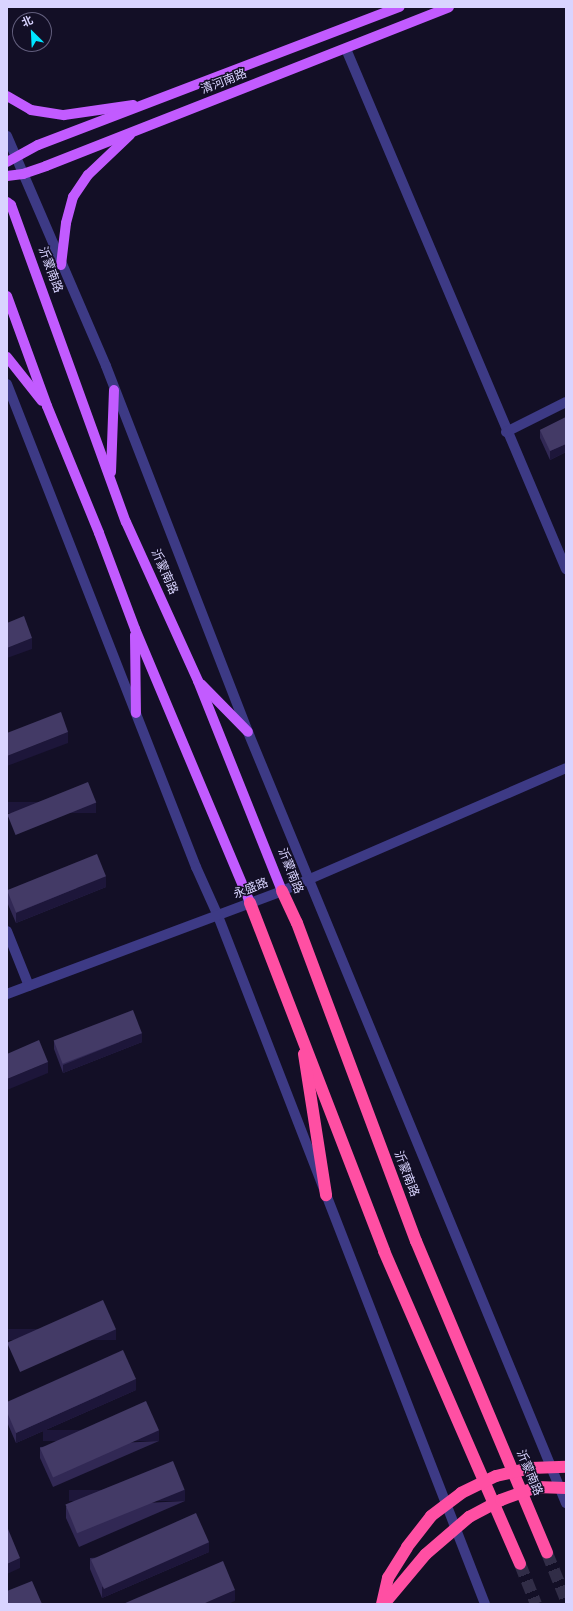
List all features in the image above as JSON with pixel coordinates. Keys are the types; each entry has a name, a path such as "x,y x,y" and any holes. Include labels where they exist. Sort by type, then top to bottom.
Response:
{"highway":[{"name":"沂蒙南路","path":"282,890 297,923 416,1241 547,1553"},
{"path":"250,903 384,1251 520,1564"},
{"path":"300,1031 326,1195"},
{"path":"383,1604 388,1578 406,1547 431,1516 455,1498 496,1476 532,1468 566,1467"},
{"path":"383,1604 426,1554 469,1517 501,1500 536,1487 566,1488"}],"main road":[{"name":"清河南路","path":"11,159 38,145 400,7"},
{"name":"清河南路","path":"7,176 23,174 346,49 449,7"},
{"path":"7,96 31,110 64,115 153,102"},
{"path":"61,265 66,223 73,197 88,175 134,131"},
{"name":"沂蒙南路","path":"7,202 11,205 126,522 198,681 282,890"},
{"path":"7,296 47,406 99,533 135,629 250,903"},
{"path":"7,357 47,406"},
{"path":"110,478 114,390"},
{"path":"135,629 136,713"},
{"path":"198,681 248,732"}],"street":[{"path":"346,49 506,432 566,569"},
{"path":"7,136 11,159 23,174 114,390 248,732 310,879 566,1503"},
{"path":"7,384 196,867 218,916 485,1604"},
{"path":"506,432 566,402"},
{"name":"永盛路","path":"7,994 218,916 310,879 566,768"},
{"path":"7,931 30,986"}],"building":[{"path":"566,417 566,444 550,451 540,430"},
{"path":"24,616 32,638 7,648 7,623"},
{"path":"61,712 68,732 7,756 7,733"},
{"path":"88,782 96,802 16,835 7,815"},
{"path":"97,854 106,876 16,913 7,890"},
{"path":"133,1010 142,1033 63,1064 54,1040"},
{"path":"39,1040 48,1062 7,1079 7,1054"},
{"path":"103,1300 116,1329 20,1372 7,1343"},
{"path":"123,1350 136,1379 16,1433 7,1412 7,1402"},
{"path":"146,1401 159,1430 53,1477 40,1448"},
{"path":"173,1461 185,1490 77,1533 65,1504"},
{"path":"196,1513 209,1542 104,1589 91,1560"},
{"path":"7,1529 20,1558 7,1564"},
{"path":"223,1561 235,1590 203,1604 123,1604"},
{"path":"32,1581 42,1604 7,1604 7,1591"}],"tunnel":[{"path":"547,1553 566,1600"},
{"path":"520,1564 536,1604"}]}
